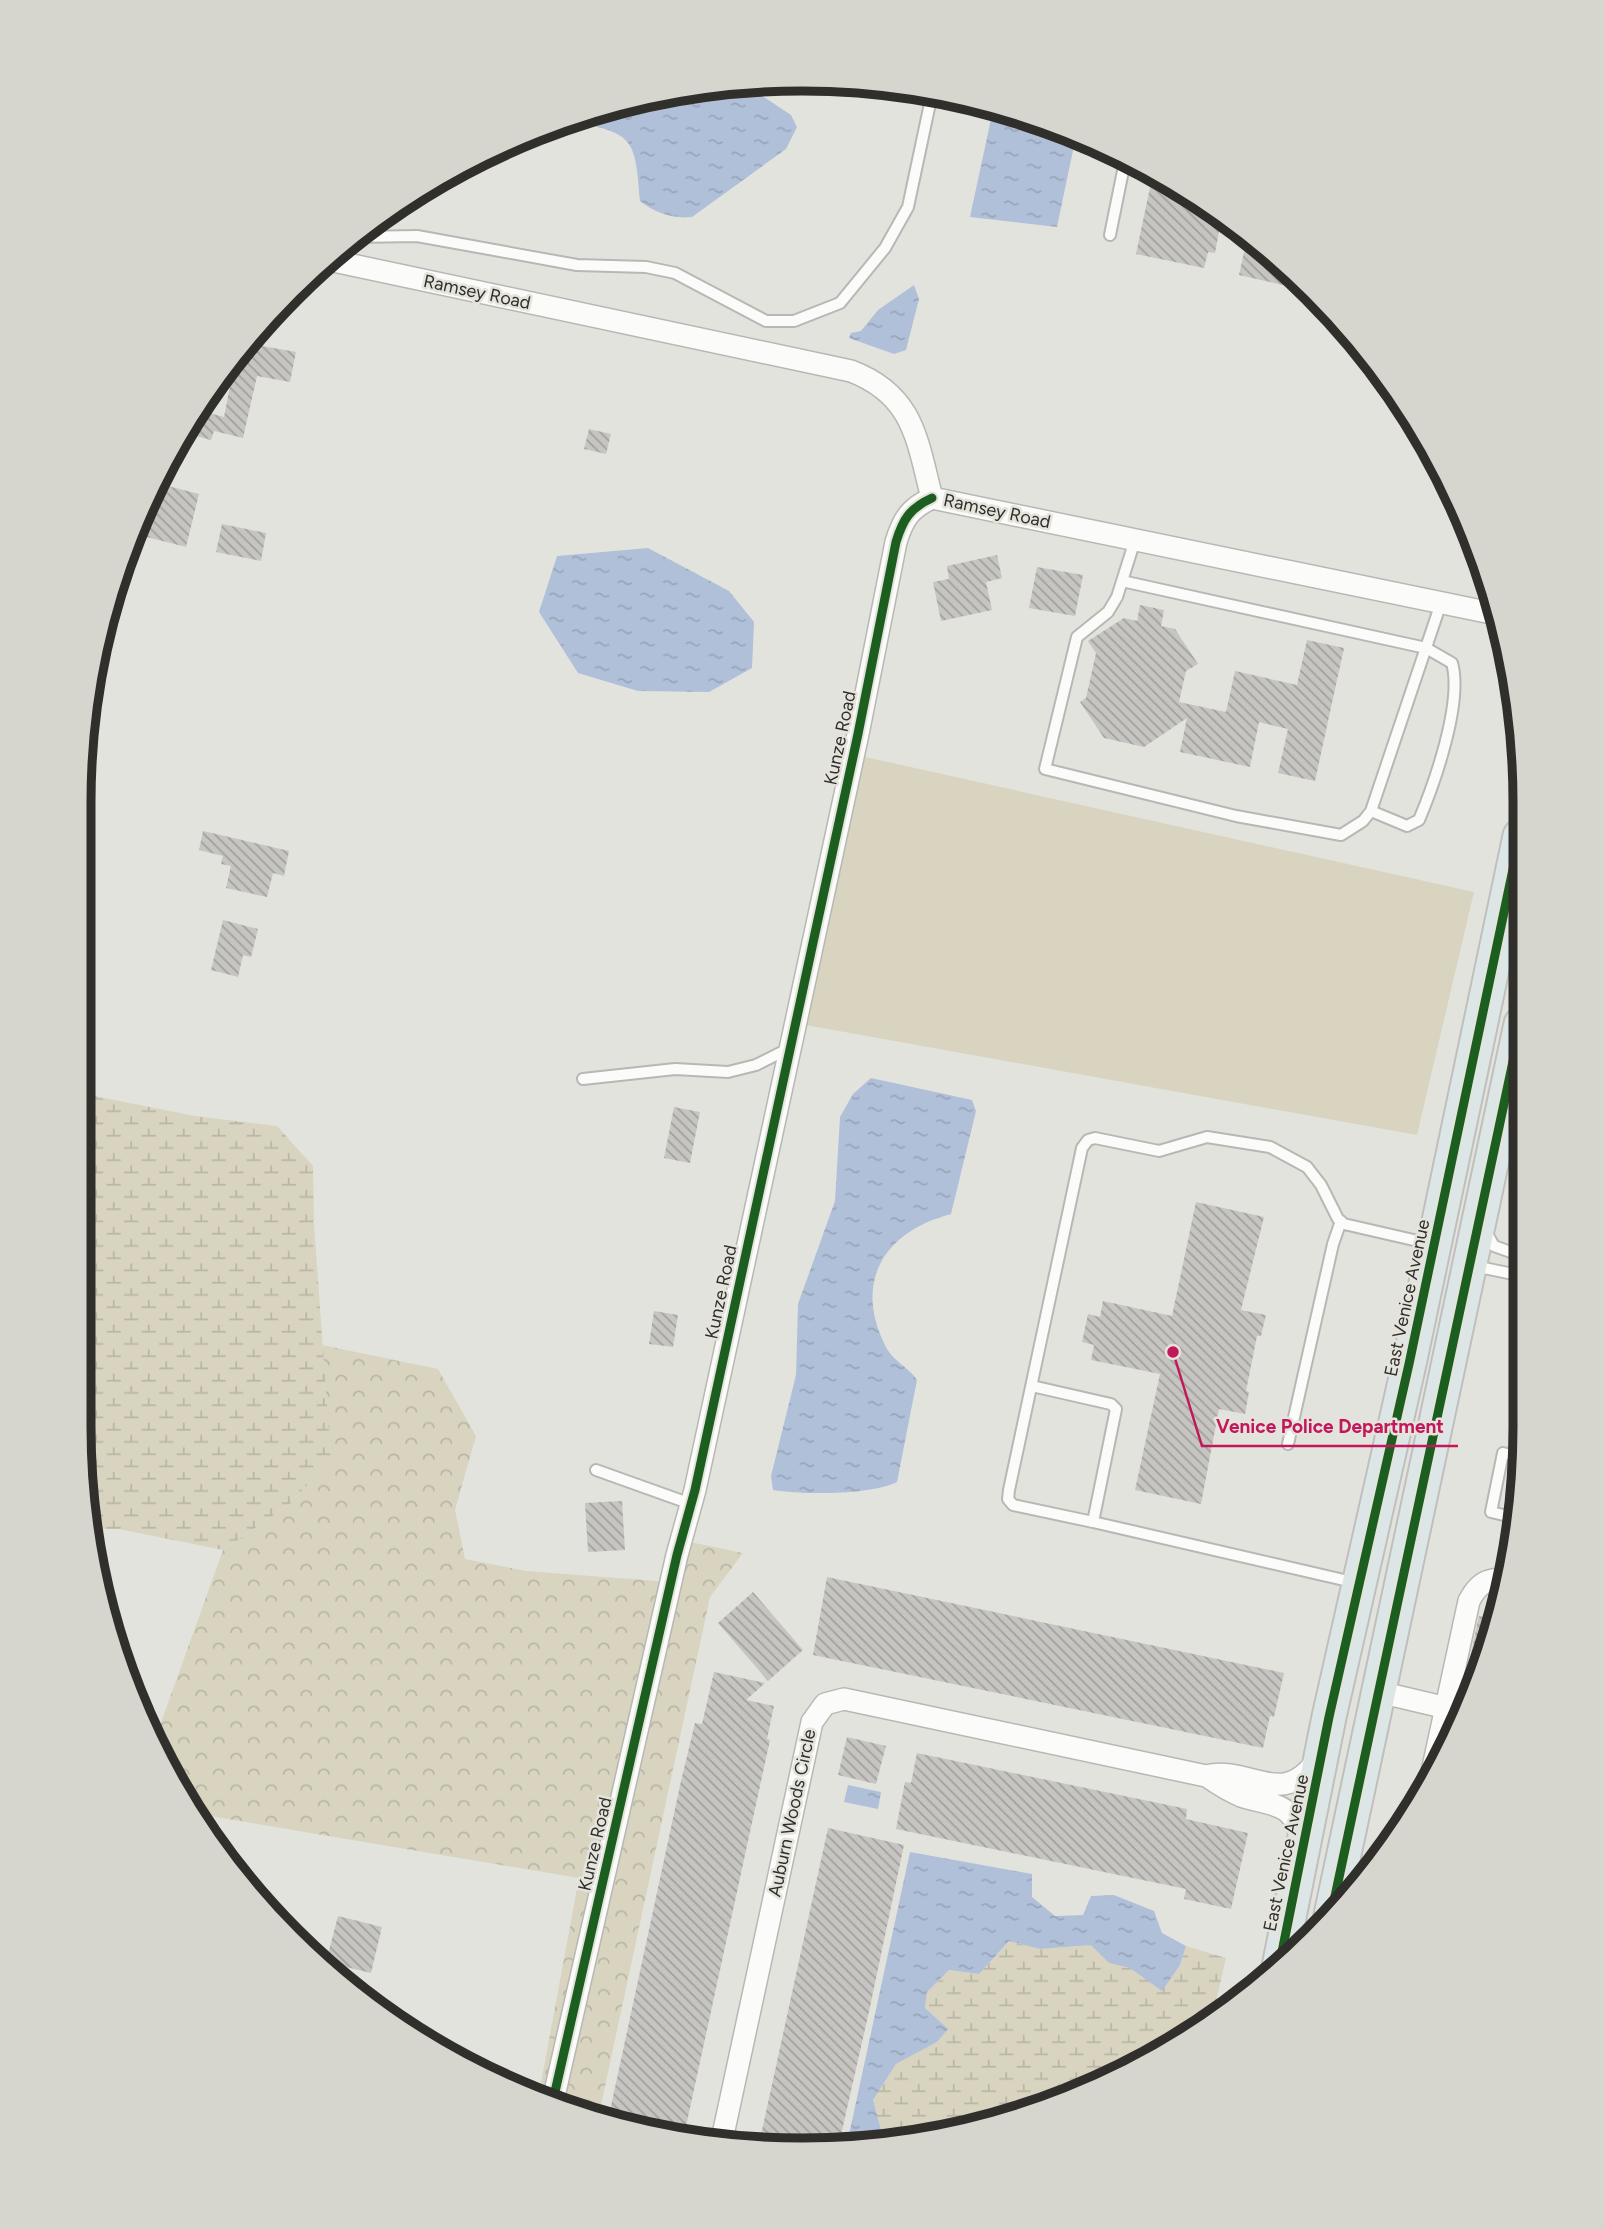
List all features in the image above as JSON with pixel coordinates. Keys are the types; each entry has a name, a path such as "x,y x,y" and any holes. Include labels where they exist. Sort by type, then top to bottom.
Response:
{"main road":[{"name":"East Venice Avenue","path":"1283,1951 1329,1717 1434,1245 1513,869"},
{"path":"1471,1266 1458,1221 1500,1002 1499,935"},
{"path":"1335,1899 1513,1063"}],"street":[{"name":"Ramsey Road","path":"339,262 851,371 869,378 891,393 906,413 916,435 932,498 1487,612"},
{"name":"Kunze Road","path":"555,2093 691,1504 858,734 896,542 906,516 914,506 932,498"},
{"path":"1439,1743 1469,1601 1483,1583 1496,1579"},
{"path":"1379,1692 1447,1708"},
{"name":"Auburn Woods Circle","path":"723,2133 811,1722 821,1706 831,1701 844,1699 1206,1776 1231,1791 1287,1810 1300,1832 1302,1861"},
{"name":"Auburn Woods Circle","path":"1206,1776 1219,1774 1272,1785 1302,1778 1317,1760 1329,1717"}],"lane":[{"path":"371,237 417,236 577,265 646,267 675,273 766,321 794,321 840,303 885,248 908,207 930,103"},
{"path":"1110,235 1124,168"},
{"path":"1135,540 1122,581 1108,612 1077,637 1045,769 1236,816 1341,835 1363,821 1371,811 1441,603"},
{"path":"1122,581 1426,648 1452,663 1456,679 1440,762 1419,820 1407,826 1371,811"},
{"path":"583,1079 631,1071 675,1069 728,1072 756,1065 788,1049"},
{"path":"1359,1584 1013,1505 1009,1499 1082,1149 1088,1140 1095,1138 1159,1151 1207,1137 1270,1147 1307,1167 1341,1221 1434,1245"},
{"path":"1486,1193 1485,1220 1489,1240 1504,1251 1513,1254"},
{"path":"1288,1444 1332,1244 1341,1221"},
{"path":"1471,1266 1513,1274"},
{"path":"1032,1387 1111,1404 1116,1409 1093,1522"},
{"path":"1507,1516 1491,1513 1503,1453 1512,1455"},
{"path":"596,1470 691,1504"}],"green space":[{"path":"843,752 1474,892 1417,1135 789,1022"},
{"path":"91,1095 195,1116 277,1126 313,1166 314,1225 331,1459 290,1504 223,1550 119,1529 99,1529 93,1474"},
{"path":"322,1345 438,1369 476,1436 455,1510 465,1559 526,1571 683,1583 690,1542 743,1553 710,1597 600,2108 540,2088 579,1878 207,1815 186,1783 159,1729 223,1550 290,1504 331,1459"},
{"path":"1009,1941 1040,1949 1092,1945 1109,1963 1130,1968 1162,1990 1180,1965 1186,1946 1226,1958 1215,2005 1157,2043 1116,2065 1074,2084 986,2114 882,2133 873,2100 896,2064 937,2042 947,2029 925,2008 927,1992 949,1970 979,1974"}],"water":[{"path":"757,93 791,115 797,127 786,149 692,217 664,214 640,201 636,161 632,149 626,140 604,129 587,125 663,105"},
{"path":"991,117 1074,145 1057,227 970,217"},
{"path":"914,285 919,299 906,350 894,354 849,338 851,333 861,331 878,310"},
{"path":"648,548 729,591 754,622 752,668 709,692 638,691 578,673 539,612 557,556"},
{"path":"871,1078 972,1100 976,1111 951,1214 908,1233 893,1246 881,1262 874,1280 876,1322 885,1345 892,1356 917,1380 897,1482 871,1489 836,1493 773,1490 771,1476 796,1375 798,1304 835,1201 840,1117 853,1094"},
{"path":"848,1785 881,1792 878,1809 844,1802"},
{"path":"910,1852 1032,1874 1032,1897 1055,1916 1083,1915 1091,1896 1114,1895 1154,1911 1162,1933 1186,1946 1180,1965 1162,1991 1130,1968 1109,1963 1091,1945 1040,1949 1009,1941 979,1974 949,1970 927,1992 925,2008 948,2029 937,2042 896,2064 873,2100 882,2133 849,2136"}],"building":[{"path":"1151,182 1220,227 1215,253 1208,252 1204,268 1136,254"},
{"path":"1245,246 1292,287 1239,275"},
{"path":"257,345 296,352 290,382 257,376 243,438 214,431 211,440 193,435 207,413 224,417 232,378"},
{"path":"589,429 611,434 606,454 584,449"},
{"path":"165,485 199,494 186,547 143,536"},
{"path":"222,524 266,533 261,561 216,552"},
{"path":"997,555 1002,578 986,582 992,610 941,621 933,582 949,579 947,566"},
{"path":"1037,567 1083,575 1075,616 1029,608"},
{"path":"1140,605 1164,610 1161,626 1175,629 1198,664 1186,671 1179,702 1226,712 1235,671 1297,685 1307,640 1344,648 1315,781 1278,773 1288,729 1259,722 1250,767 1180,752 1187,718 1144,747 1104,738 1080,702 1086,698 1096,653 1088,641 1124,618 1137,621"},
{"path":"203,831 289,851 284,876 273,873 267,897 226,888 231,866 221,864 223,856 199,850"},
{"path":"223,920 258,929 251,957 243,955 238,977 211,970"},
{"path":"674,1107 700,1112 690,1163 664,1158"},
{"path":"1196,1202 1264,1217 1241,1310 1266,1315 1261,1336 1257,1336 1246,1391 1249,1392 1245,1414 1219,1409 1201,1504 1135,1490 1160,1374 1091,1360 1094,1345 1082,1342 1088,1314 1100,1317 1103,1301 1172,1316"},
{"path":"654,1311 678,1315 673,1347 649,1344"},
{"path":"622,1501 625,1550 588,1552 585,1503"},
{"path":"827,1577 1284,1673 1274,1717 1270,1716 1263,1748 813,1655"},
{"path":"753,1592 803,1650 768,1681 718,1623"},
{"path":"1479,1616 1487,1618 1475,1656 1465,1684"},
{"path":"714,1672 765,1683 746,1700 774,1706 767,1739 770,1740 686,2128 610,2111 681,1781 695,1723 702,1724"},
{"path":"847,1737 886,1746 876,1784 838,1775"},
{"path":"917,1753 1187,1809 1186,1819 1248,1833 1231,1909 1184,1899 1186,1889 896,1829 905,1782 911,1783"},
{"path":"828,1828 904,1845 841,2136 761,2136"},
{"path":"338,1916 382,1927 371,1973 336,1964 327,1957"}],"cycle path":[{"path":"555,2093 677,1555 695,1490 858,734 896,542 908,515 932,498"},
{"path":"1282,1952 1329,1717 1409,1364 1513,869"},
{"path":"1334,1899 1513,1062"}],"place":[{"name":"Venice Police Department","path":"1173,1352"}]}
